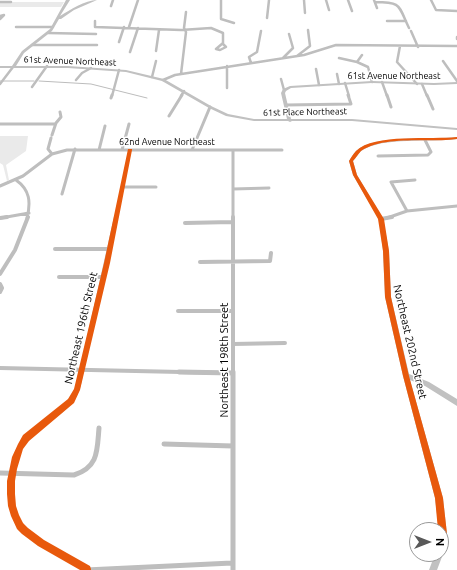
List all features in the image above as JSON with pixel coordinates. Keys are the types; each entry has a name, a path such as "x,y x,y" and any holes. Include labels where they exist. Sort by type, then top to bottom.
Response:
{"street":[{"path":"0,66 18,58 48,33 59,19 68,0"},
{"path":"59,19 73,8 95,0"},
{"path":"111,6 113,0"},
{"path":"129,27 138,0"},
{"path":"221,0 221,19 234,23"},
{"path":"267,18 269,0"},
{"path":"304,0 306,10 305,13"},
{"path":"326,0 329,10"},
{"path":"348,0 352,10"},
{"path":"431,0 438,11 457,11"},
{"path":"377,8 374,1 395,3 406,21 418,47"},
{"path":"0,2 11,2"},
{"path":"64,8 73,8"},
{"path":"181,74 186,30 184,28 186,12"},
{"path":"95,21 93,25 95,26 159,30 205,28 219,30 223,34 222,44"},
{"path":"387,21 406,21"},
{"path":"16,27 53,27"},
{"path":"119,42 124,27"},
{"path":"130,52 138,28"},
{"path":"156,51 159,30"},
{"path":"297,56 310,46 308,30"},
{"path":"251,63 249,57 257,52 260,47 258,41 261,31"},
{"path":"48,33 96,34"},
{"path":"282,58 293,48 291,36 289,34"},
{"path":"33,45 88,43"},
{"path":"162,80 181,74 297,56 336,45 349,44 418,47 457,46"},
{"path":"33,45 97,45"},
{"path":"400,46 397,62 417,84"},
{"path":"357,62 362,55"},
{"path":"0,84 18,58"},
{"path":"339,58 357,62 368,67 372,82"},
{"path":"152,77 156,61"},
{"path":"443,61 457,82"},
{"name":"61st Avenue Northeast","path":"0,66 47,66 119,70 162,80"},
{"path":"32,87 47,66"},
{"path":"227,66 227,88"},
{"path":"76,80 82,73 91,68"},
{"path":"316,69 319,85"},
{"path":"111,98 119,70"},
{"path":"337,74 339,84"},
{"path":"281,79 290,121"},
{"name":"61st Place Northeast","path":"162,80 184,91 210,108 240,118 261,121 352,120 457,129"},
{"path":"382,82 391,107"},
{"name":"61st Avenue Northeast","path":"284,90 290,87 345,83 382,82 422,84 457,82"},
{"path":"286,105 351,104 345,83"},
{"path":"422,84 433,109"},
{"path":"169,116 184,91"},
{"path":"192,150 210,108"},
{"path":"0,186 16,180 30,172 52,154 48,149 55,124 62,115 60,112"},
{"path":"0,124 55,124"},
{"path":"122,150 129,124"},
{"path":"99,150 105,126"},
{"path":"378,156 428,155 431,152 426,140 457,138"},
{"name":"Northeast 202nd Street","path":"426,140 377,142 358,150 351,160 355,175 381,219 386,251 388,298 406,376 439,498 442,522"},
{"path":"62,194 76,149"},
{"name":"62nd Avenue Northeast","path":"52,154 63,150 76,149 282,150"},
{"name":"Northeast 196th Street","path":"86,570 28,534 20,526 16,517 10,489 12,473 20,445 26,438 71,400 77,390 83,370 130,150"},
{"name":"Northeast 198th Street","path":"233,150 233,570"},
{"path":"0,274 13,256 29,213 30,198 26,189 16,180"},
{"path":"407,211 391,182 415,180"},
{"path":"122,188 156,188"},
{"path":"233,189 268,188"},
{"path":"381,219 396,216 407,211 455,206 457,201"},
{"path":"0,218 29,213"},
{"path":"185,223 232,222"},
{"path":"55,249 109,249"},
{"path":"200,262 270,262 271,253"},
{"path":"59,277 103,277"},
{"path":"0,284 2,288 0,292"},
{"path":"178,311 233,311"},
{"path":"233,344 285,343"},
{"path":"0,368 233,373"},
{"path":"406,376 427,384 457,404"},
{"path":"0,473 74,475 89,470 94,463 99,428"},
{"path":"164,444 233,446"},
{"path":"86,570 232,563"}],"shaded area":[{"path":"0,2 64,2 61,7 0,7"},
{"path":"0,136 28,136 26,151 6,165 9,180 7,181 3,165 0,163"}],"waterway":[{"path":"0,81 34,81"},
{"path":"39,81 91,84 147,98"}],"cycle path":[{"path":"442,522 439,498 406,376 388,297 386,251 381,219 355,175 351,161 358,151 369,145 398,140 457,138"},
{"path":"87,569 41,543 20,526 12,506 11,481 16,457 26,438 71,401 77,390 107,263 130,150"}]}
